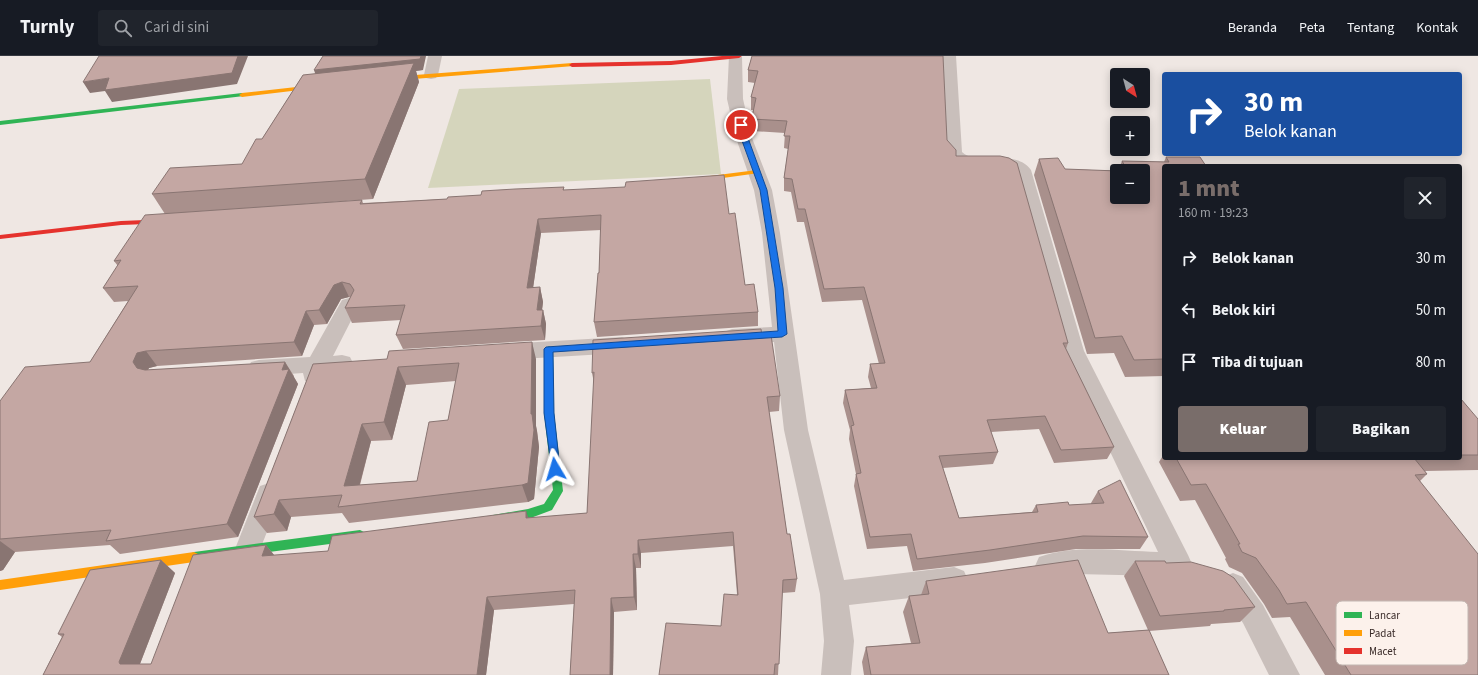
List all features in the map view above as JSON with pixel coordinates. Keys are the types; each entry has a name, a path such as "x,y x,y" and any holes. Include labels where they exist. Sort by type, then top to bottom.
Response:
{"street":[{"path":"431,75 435,56"},
{"path":"950,56 952,75 954,153 959,160 972,164 1007,163 1016,165 1022,170 1073,351 1178,564"},
{"path":"377,80 574,65 671,63 737,57 735,99 744,138 764,190 779,288 782,334 796,430 834,594 839,641 836,675"},
{"path":"0,122 330,85"},
{"path":"687,181 757,172"},
{"path":"0,237 121,223 179,220"},
{"path":"306,394 316,365 349,305"},
{"path":"712,339 782,334"},
{"path":"487,353 642,343"},
{"path":"491,519 528,514 548,507 558,490 549,413 549,349"},
{"path":"240,369 363,362"},
{"path":"248,549 277,474"},
{"path":"0,585 248,549 371,534"},
{"path":"185,586 196,557"},
{"path":"1023,570 1076,562 1178,564 1217,574 1231,583 1253,614 1285,675"},
{"path":"834,594 978,577"}],"green space":[{"path":"710,79 721,174 428,188 459,89"}],"building":[{"path":"99,56 238,56 232,73 105,90 109,78 83,82"},
{"path":"323,56 421,56 420,59 314,70"},
{"path":"752,56 943,56 947,140 956,150 956,156 1000,156 1009,158 1017,163 1068,343 1063,343 1114,447 1061,450 1045,416 987,420 998,452 939,456 959,518 1038,512 1036,505 1068,502 1069,505 1104,503 1098,491 1120,480 1148,537 1083,536 917,559 911,534 870,537 856,474 861,473 851,426 854,425 845,390 877,388 870,364 885,363 864,287 824,289 805,209 798,209 792,179 784,178 790,136 784,136 787,121 752,119 756,98 751,97 758,71 748,70"},
{"path":"414,63 365,179 152,194 170,168 242,164 256,139 262,139 303,75"},
{"path":"1166,157 1200,157 1205,164 1162,164 1162,359 1134,360 1122,336 1095,338 1039,159 1058,158 1065,169 1110,171 1110,204 1150,204 1150,164 1124,164 1122,161 1169,162"},
{"path":"724,175 729,214 735,213 745,285 754,284 758,312 594,322 599,273 601,215 538,219 527,288 540,287 537,310 543,310 541,326 396,335 405,305 345,308 354,290 350,284 342,282 334,285 319,310 306,311 294,342 146,351 137,353 133,362 137,368 145,370 285,362 282,370 289,369 227,524 106,541 111,530 0,539 0,401 25,367 90,362 138,286 103,288 121,260 114,261 145,215 362,200 360,204 447,199 448,197 481,195 482,191 515,189 564,187 563,190 625,187 626,182"},
{"path":"761,329 762,336 771,335 780,396 767,397 787,534 790,534 797,579 783,580 779,664 775,664 774,675 659,675 666,623 721,626 724,594 738,595 733,532 638,540 638,554 633,554 634,597 611,598 610,675 570,675 575,590 487,597 477,675 43,675 64,634 58,634 90,570 161,560 119,662 120,664 151,664 193,555 266,545 262,556 328,551 332,536 526,511 526,518 587,513 594,372 592,373 593,340"},
{"path":"532,342 531,414 534,430 528,483 522,485 338,507 342,495 279,500 274,514 254,517 313,364 387,359 389,351","holes":["459,363 448,420 429,422 417,481 344,486 362,424 384,422 398,367"]},
{"path":"1462,400 1478,419 1478,455 1462,455"},
{"path":"1177,460 1416,460 1427,474 1415,475 1478,554 1478,675 1351,675 1345,665 1468,665 1468,601 1336,601 1336,651 1306,602 1287,604 1256,558 1242,552 1238,544 1240,544 1206,484 1191,485"},
{"path":"1078,560 1108,633 1149,630 1169,675 871,675 866,647 920,643 909,596 929,594 926,581"},
{"path":"1135,561 1165,561 1166,563 1191,562 1223,571 1234,578 1255,607 1160,616"}],"traffic: fast":[{"path":"0,123 242,95"},
{"path":"497,518 528,514 548,507 558,491 549,413 549,349"},
{"path":"194,557 360,535"}],"traffic: slow":[{"path":"389,79 572,65"},
{"path":"242,95 323,86"},
{"path":"694,180 757,172"},
{"path":"0,585 194,557"}],"traffic: jam":[{"path":"572,65 671,63 739,56"},
{"path":"0,237 121,223 170,221"}],"route":[{"path":"555,469 549,413 549,349 782,334 779,288 764,190 744,138 741,125"}]}
